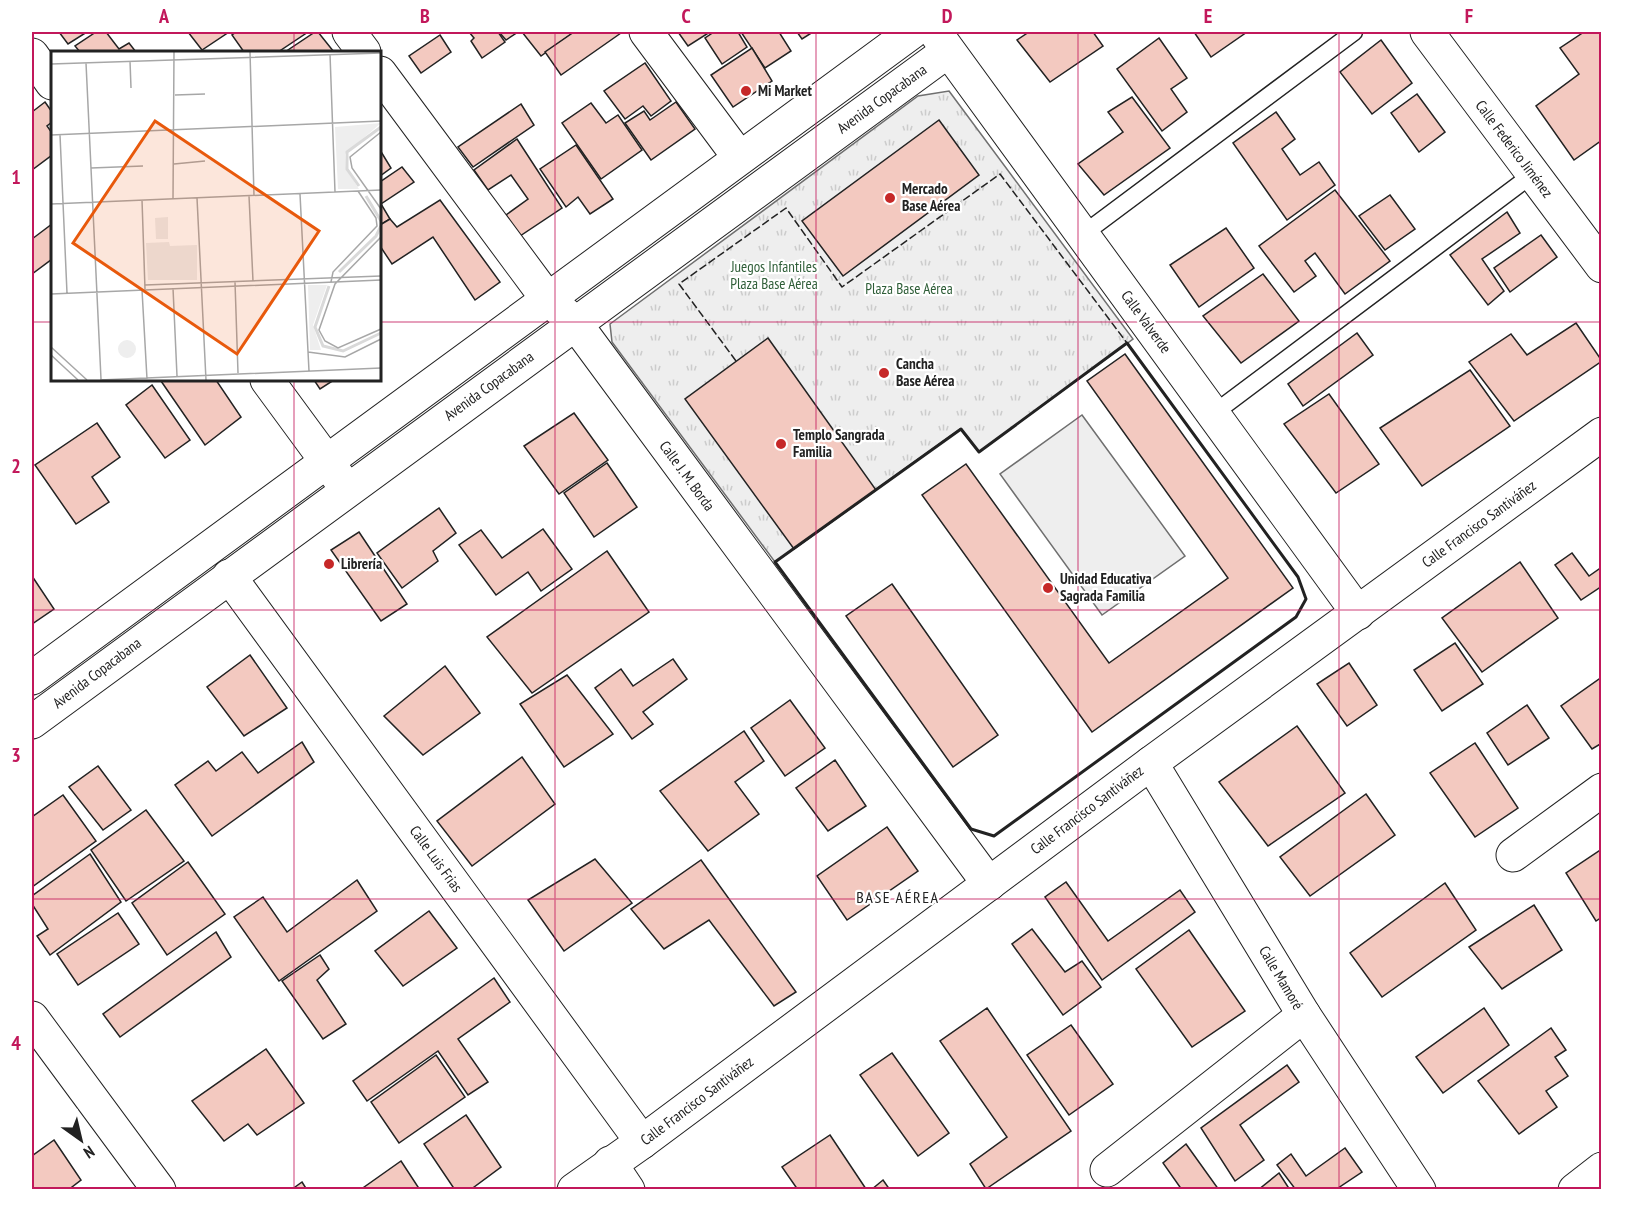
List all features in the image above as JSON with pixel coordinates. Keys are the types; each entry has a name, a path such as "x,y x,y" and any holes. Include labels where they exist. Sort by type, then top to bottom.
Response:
{"street":[{"path":"349,32 363,51"},
{"path":"646,32 739,157"},
{"path":"32,678 546,297 912,32"},
{"name":"Calle Federico Jiménez","path":"1427,32 1602,266"},
{"name":"Calle Valverde","path":"941,41 1358,612"},
{"name":"Avenida Copacabana","path":"32,722 575,323 941,41"},
{"path":"32,55 51,83"},
{"name":"Calle J. M. Borda","path":"381,74 546,297 575,323 989,884"},
{"path":"268,381 347,489"},
{"name":"Calle Francisco Santiváñez","path":"574,1190 619,1176 642,1142 1151,763 1602,434"},
{"name":"Calle Luis Frias","path":"229,576 642,1142"},
{"name":"Calle Mamoré","path":"1151,763 1304,1015 1419,1190"},
{"path":"1514,855 1602,790"},
{"path":"1107,1170 1304,1015"},
{"path":"32,1018 159,1190"},
{"path":"1575,1190 1602,1169"}],"lane":[{"path":"1082,235 1354,32"},
{"path":"1213,414 1533,174"}],"green space":[{"name":"Plaza Base Aérea","path":"949,91 1133,339 979,452 960,429 775,562 612,342 610,324 918,96"},
{"path":"1082,415 1185,556 1102,615 1000,474"}],"building":[{"path":"59,32 87,32 68,44"},
{"path":"96,32 106,32 119,49 129,43 135,51 79,51 75,46"},
{"path":"188,32 229,32 202,50"},
{"path":"236,32 308,32 280,51 243,51 232,35"},
{"path":"318,32 333,51 286,51"},
{"path":"469,32 498,32 505,42 482,58 471,41 474,38"},
{"path":"499,32 518,32 506,40"},
{"path":"522,32 574,32 541,56"},
{"path":"574,32 621,33 561,75 545,52"},
{"path":"678,32 710,32 688,46"},
{"path":"714,32 738,32 747,47 722,64 705,38"},
{"path":"741,32 779,32 791,51 765,68"},
{"path":"797,32 813,32 802,39"},
{"path":"1029,32 1093,32 1103,46 1050,82 1017,40"},
{"path":"1194,32 1247,32 1211,57"},
{"path":"1584,32 1602,33 1602,140 1574,160 1536,106 1579,74 1560,48"},
{"path":"440,35 451,52 421,73 409,56"},
{"path":"1159,38 1187,78 1171,89 1187,112 1162,131 1117,69"},
{"path":"1381,40 1412,83 1372,114 1340,72"},
{"path":"752,48 772,81 733,107 711,75"},
{"path":"645,63 671,101 651,116 643,106 625,119 604,91"},
{"path":"1417,94 1445,132 1419,152 1391,113"},
{"path":"1132,97 1170,148 1104,195 1078,164 1123,132 1108,112"},
{"path":"45,102 51,111 51,123 47,126 51,132 51,156 32,170 32,112"},
{"path":"676,102 695,129 651,160 625,123 644,111 650,120"},
{"path":"591,103 606,123 618,115 642,150 601,179 562,123"},
{"path":"521,104 534,125 473,167 458,147"},
{"path":"1276,112 1295,139 1282,149 1300,175 1319,162 1335,185 1287,220 1233,143"},
{"name":"Mercado Base Aérea","path":"939,120 979,175 843,276 802,221"},
{"path":"517,139 562,208 520,236 506,215 528,199 511,175 488,190 474,170"},
{"path":"576,145 613,199 590,214 578,197 566,207 540,169"},
{"path":"381,152 391,168 381,175"},
{"path":"402,167 414,182 381,204 381,181"},
{"path":"1335,190 1390,261 1345,294 1315,253 1305,261 1316,276 1294,292 1259,246"},
{"path":"1390,195 1415,229 1385,250 1359,216"},
{"path":"440,200 500,282 475,300 433,237 392,264 381,248 381,224 390,219 397,227"},
{"path":"381,204 390,219 381,224"},
{"path":"1507,212 1520,233 1482,259 1504,291 1488,305 1450,255"},
{"path":"51,225 51,260 32,274 32,239"},
{"path":"1226,228 1254,268 1199,307 1170,265"},
{"path":"1541,235 1557,257 1510,292 1494,268"},
{"path":"1263,274 1299,321 1241,363 1203,316"},
{"path":"1576,323 1602,361 1514,421 1469,362 1511,334 1527,355"},
{"path":"1357,333 1373,355 1303,406 1288,384"},
{"name":"Templo Sangrada Familia","path":"768,338 876,490 794,549 685,399"},
{"path":"1125,354 1293,588 1092,732 922,495 966,464 1109,663 1228,578 1087,381"},
{"path":"1470,370 1510,426 1422,486 1380,428"},
{"path":"161,381 217,381 241,417 205,445"},
{"path":"315,381 332,381 320,389"},
{"path":"152,385 190,440 165,458 126,405"},
{"path":"1329,394 1379,464 1336,493 1284,424"},
{"path":"574,413 608,460 559,494 524,446"},
{"path":"97,423 120,457 92,477 109,502 76,524 35,465"},
{"path":"607,463 637,507 594,537 564,493"},
{"path":"439,508 456,533 433,551 438,561 402,588 377,553"},
{"path":"543,529 572,569 541,591 528,572 496,595 459,545 481,530 502,558"},
{"path":"359,532 407,604 381,621 331,550"},
{"path":"607,551 649,612 532,693 487,637"},
{"path":"1572,553 1589,576 1602,567 1602,586 1581,600 1555,565"},
{"path":"1520,562 1558,618 1482,672 1442,618"},
{"path":"32,576 54,609 32,624"},
{"path":"892,584 998,735 953,767 846,616"},
{"path":"1455,643 1483,684 1442,711 1414,670"},
{"path":"250,655 287,708 244,736 207,687"},
{"path":"673,659 687,679 643,712 653,724 632,739 595,688 621,669 633,686"},
{"path":"1349,663 1377,705 1347,726 1317,684"},
{"path":"445,666 480,713 423,755 384,716"},
{"path":"567,675 613,734 564,767 520,704"},
{"path":"1602,677 1602,743 1592,749 1561,706"},
{"path":"790,700 825,748 785,776 751,728"},
{"path":"1527,705 1549,738 1508,765 1487,733"},
{"path":"1297,726 1345,793 1268,846 1219,782"},
{"path":"744,731 764,761 735,782 759,814 708,851 660,791"},
{"path":"302,742 314,762 212,836 175,785 208,761 216,771 242,752 258,773"},
{"path":"1475,743 1518,808 1475,837 1430,773"},
{"path":"522,757 555,804 472,866 437,821"},
{"path":"835,760 866,806 828,831 796,788"},
{"path":"98,766 131,810 103,830 69,787"},
{"path":"1366,794 1395,835 1310,896 1280,857"},
{"path":"63,795 96,841 32,887 32,817"},
{"path":"146,810 184,861 126,901 91,850"},
{"path":"887,827 918,871 847,920 817,876"},
{"path":"1602,849 1602,917 1596,921 1566,873"},
{"path":"90,854 121,902 50,955 37,936 48,929 32,904 32,896"},
{"path":"595,859 632,903 564,951 528,900"},
{"path":"701,860 796,992 774,1006 709,920 664,949 631,909"},
{"path":"188,862 225,914 167,955 132,903"},
{"path":"357,880 377,911 279,981 234,917 263,897 287,932"},
{"path":"1066,882 1108,941 1180,890 1195,912 1102,980 1045,897"},
{"path":"1445,883 1476,930 1382,997 1350,953"},
{"path":"1534,905 1562,950 1502,989 1469,947"},
{"path":"429,911 457,948 403,986 375,951"},
{"path":"118,913 139,944 78,985 57,954"},
{"path":"1032,929 1065,972 1082,961 1101,987 1063,1015 1012,944"},
{"path":"1189,930 1245,1011 1192,1047 1136,969"},
{"path":"216,932 231,957 120,1037 103,1014"},
{"path":"320,955 329,969 317,980 346,1024 323,1039 282,981"},
{"path":"494,978 510,1002 458,1039 488,1082 468,1095 438,1051 367,1101 353,1081"},
{"path":"987,1008 1071,1131 986,1189 970,1164 1007,1137 940,1041"},
{"path":"1484,1008 1509,1045 1443,1093 1416,1057"},
{"path":"1071,1025 1113,1084 1069,1115 1027,1055"},
{"path":"1551,1028 1566,1050 1555,1057 1568,1076 1546,1091 1557,1107 1519,1134 1478,1081"},
{"path":"266,1049 304,1103 257,1135 248,1124 224,1141 192,1101"},
{"path":"892,1053 949,1133 918,1156 860,1075"},
{"path":"436,1055 465,1097 399,1143 371,1102"},
{"path":"1287,1065 1299,1082 1240,1125 1264,1160 1235,1181 1201,1128"},
{"path":"466,1115 501,1167 470,1190 455,1190 424,1144"},
{"path":"830,1135 865,1190 798,1190 782,1167"},
{"path":"54,1140 81,1180 68,1190 32,1190 32,1156"},
{"path":"1186,1144 1219,1190 1182,1190 1163,1163"},
{"path":"1345,1148 1362,1172 1335,1190 1296,1190 1277,1165 1291,1154 1306,1176"},
{"path":"401,1161 420,1190 360,1190"},
{"path":"1279,1173 1290,1190 1258,1190"},
{"path":"883,1180 890,1190 871,1190"},
{"path":"302,1182 307,1190 291,1190"}],"fence":[{"path":"736,361 679,284 786,208 842,287 1000,174 1127,343"}],"wall":[{"path":"1127,343 1298,577 1306,599 1296,617 994,836 971,829 775,562 961,429 979,452 1127,343"}],"place":[{"name":"Mi Market","path":"746,91"},
{"name":"Mercado Base Aérea","path":"890,198"},
{"name":"Cancha Base Aérea","path":"884,373"},
{"name":"Templo Sangrada Familia","path":"781,444"},
{"name":"Librería","path":"329,564"},
{"name":"Unidad Educativa Sagrada Familia","path":"1048,588"}],"district":[{"name":"BASE AÉREA","path":"898,897"}],"park label":[{"name":"Juegos Infantiles Plaza Base Aérea","path":"774,276"}]}
